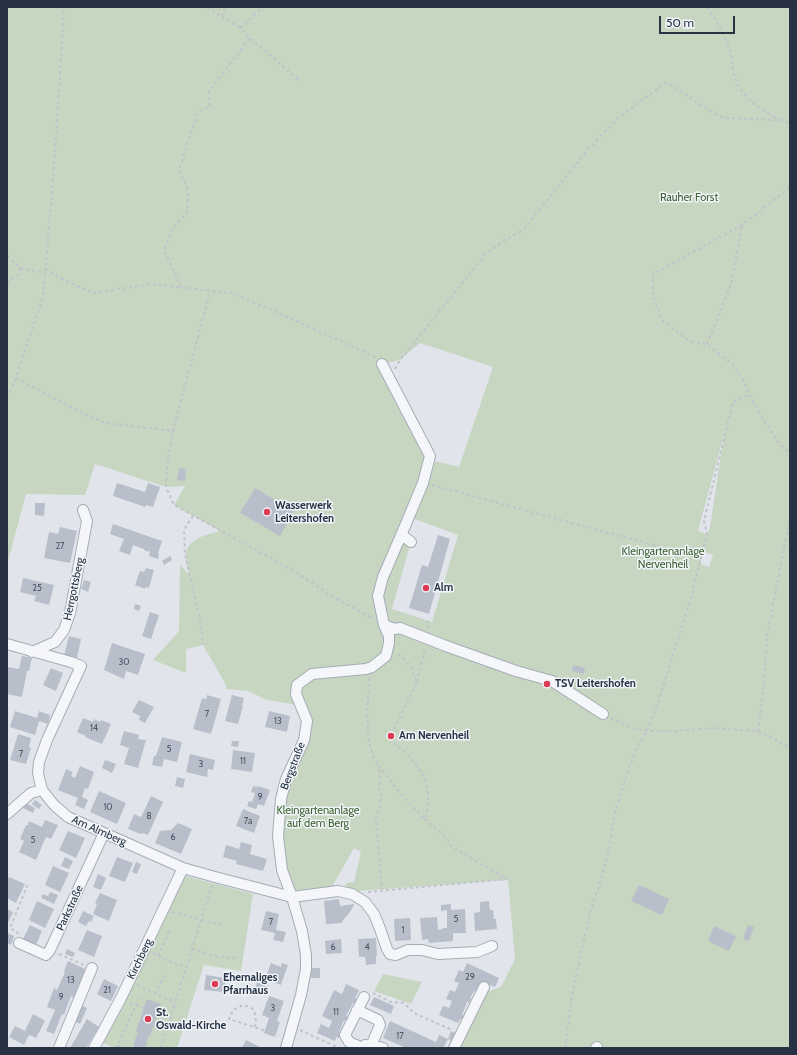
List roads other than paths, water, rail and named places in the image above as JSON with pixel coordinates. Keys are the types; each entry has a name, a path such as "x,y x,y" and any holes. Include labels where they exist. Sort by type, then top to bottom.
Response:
{"street":[{"path":"382,364 430,456 423,483 383,577 378,596 384,624 395,629 400,628 516,671 552,681 603,714"},
{"name":"Herrgottsberg","path":"32,652 55,642 64,630 70,612 87,521 83,510"},
{"path":"402,535 411,542"},
{"name":"Bergstraße","path":"287,1043 301,995 306,969 306,955 302,931 282,870 278,836 281,799 286,779 304,740 307,720 296,694 297,685 312,674 366,669 372,667 386,656 389,636 384,624"},
{"path":"7,644 32,652"},
{"name":"Am Almberg","path":"32,652 81,666 39,762 38,772 42,790 54,805 68,817 183,868 292,897"},
{"path":"7,814 31,793 42,790"},
{"name":"Parkstraße","path":"19,944 46,955 50,950 104,833"},
{"name":"Kirchberg","path":"94,1048 129,981 183,868"},
{"path":"292,897 338,891 352,894 365,902 374,914 390,954 396,955 408,950 422,950 438,954 477,952 492,946"},
{"path":"59,1048 92,968"},
{"path":"454,1048 484,987"},
{"path":"364,997 345,1035 349,1042 364,1047 383,1048"},
{"path":"357,1010 378,1020 380,1025 364,1047"}],"place":[{"name":"Wasserwerk Leitershofen","path":"267,512"},
{"name":"Alm","path":"426,588"},
{"name":"TSV Leitershofen","path":"547,684"},
{"name":"Am Nervenheil","path":"391,736"},
{"name":"Ehemaliges Pfarrhaus","path":"215,984"},
{"name":"St. Oswald-Kirche","path":"148,1019"}],"park label":[{"name":"Rauher Forst","path":"689,198"},
{"name":"Kleingartenanlage Nervenheil","path":"663,558"},
{"name":"Kleingartenanlage auf dem Berg","path":"318,817"}]}
